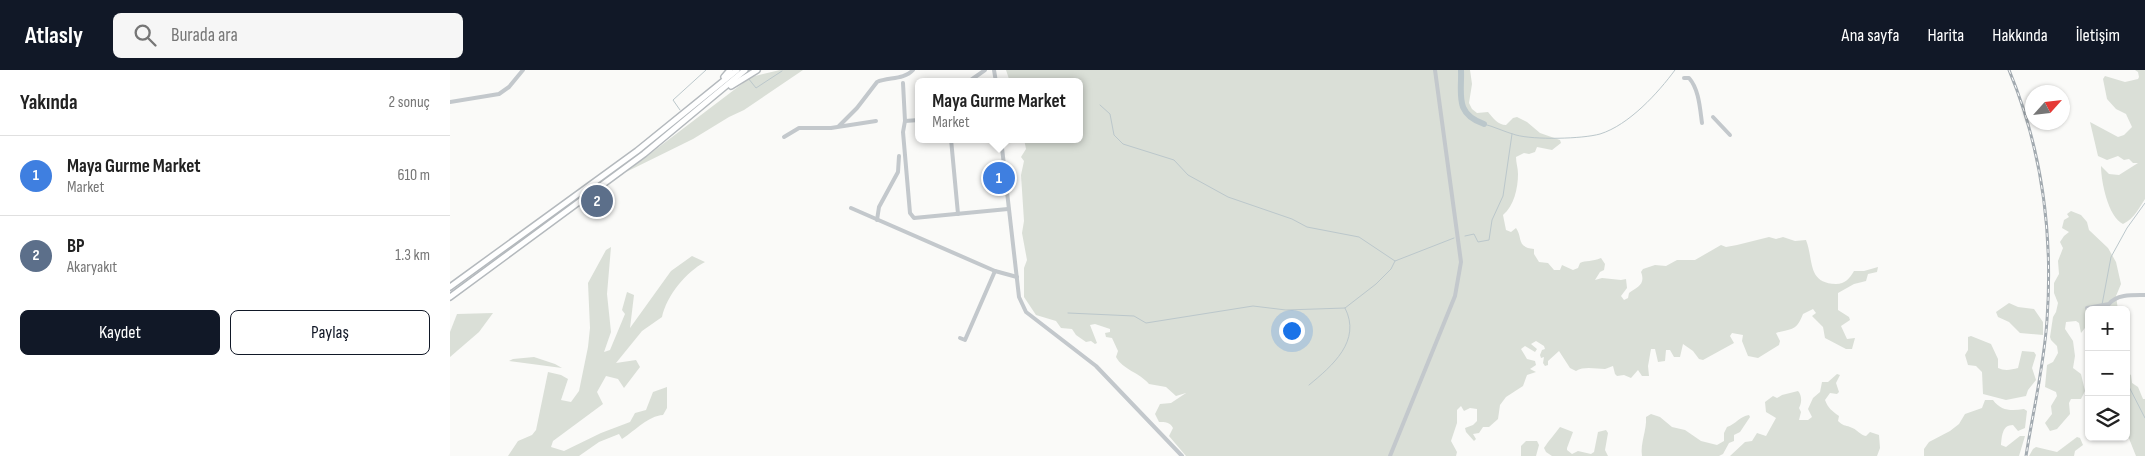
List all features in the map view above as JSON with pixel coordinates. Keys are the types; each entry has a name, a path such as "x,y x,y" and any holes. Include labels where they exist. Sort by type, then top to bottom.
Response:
{"highway":[{"path":"714,89 730,70"},
{"path":"450,287 637,151 737,70"},
{"path":"450,297 644,154 718,95 745,70"},
{"path":"718,95 757,70"}],"street":[{"path":"450,102 499,94 509,87 523,70"},
{"path":"839,126 857,108 877,82 901,77 913,70"},
{"path":"974,78 985,70"},
{"path":"1390,456 1455,296 1461,262 1435,70"},
{"path":"1684,78 1689,78 1692,81 1702,123"},
{"path":"903,83 905,121 903,132 910,214 914,218 1008,209"},
{"path":"1713,117 1730,135"},
{"path":"905,121 915,120"},
{"path":"784,137 799,128 830,128 876,121"},
{"path":"951,143 958,214"},
{"path":"1001,143 1019,297 1026,312 1096,366 1182,456"},
{"path":"877,220 879,206 898,172 899,156"},
{"path":"851,208 995,271 1017,278"},
{"path":"960,338 965,340 995,271"},
{"path":"2102,306 2109,304 2113,299 2119,297 2145,295"}],"shaded area":[{"path":"780,70 803,70 744,110 693,139 626,172 751,77"},
{"path":"1006,70 1470,70 1472,84 1469,103 1477,113 1488,112 1503,125 1517,117 1527,122 1540,133 1560,140 1561,143 1552,150 1537,147 1535,152 1524,153 1516,157 1518,174 1516,191 1513,202 1503,215 1506,230 1511,232 1516,228 1522,244 1534,249 1534,254 1539,262 1548,263 1554,270 1560,270 1562,265 1573,270 1578,268 1580,263 1601,258 1605,264 1604,270 1600,272 1595,280 1602,278 1626,279 1627,288 1621,296 1624,300 1628,298 1629,293 1642,283 1641,272 1643,269 1655,265 1666,266 1677,260 1695,260 1721,245 1726,247 1769,237 1776,239 1783,237 1795,241 1806,240 1813,270 1820,280 1827,283 1845,282 1854,271 1864,271 1878,267 1877,272 1868,274 1866,281 1854,284 1838,293 1838,310 1849,317 1850,320 1841,326 1847,339 1855,338 1852,349 1846,349 1825,338 1823,327 1812,316 1816,313 1813,309 1803,314 1796,327 1776,333 1780,341 1779,345 1758,358 1748,356 1742,341 1743,335 1732,333 1730,336 1734,343 1703,360 1699,359 1693,351 1683,344 1680,357 1674,357 1670,350 1666,350 1665,361 1658,362 1655,349 1651,349 1648,366 1649,376 1642,376 1638,370 1631,378 1624,375 1617,376 1613,366 1605,369 1586,368 1576,371 1570,368 1559,351 1548,361 1548,365 1545,366 1543,363 1544,357 1541,358 1540,355 1542,350 1545,349 1544,346 1536,341 1531,344 1537,349 1535,352 1525,346 1521,349 1527,359 1535,361 1536,365 1530,369 1536,372 1527,375 1523,386 1506,397 1500,405 1498,419 1489,427 1483,427 1479,433 1473,434 1476,439 1474,441 1465,428 1477,421 1477,409 1470,408 1464,411 1461,406 1457,410 1457,423 1451,441 1457,452 1456,456 1186,456 1169,436 1173,428 1172,426 1159,422 1155,414 1160,404 1171,403 1186,393 1176,396 1166,387 1149,384 1123,365 1116,357 1118,351 1112,338 1106,337 1105,333 1110,332 1110,329 1095,324 1090,325 1097,343 1086,342 1076,335 1072,329 1061,328 1056,321 1036,315 1024,297 1024,268 1027,260 1022,233 1024,221 1021,175 1024,161 1021,157 1026,149 1025,143 1083,143 1083,78 1009,78"},
{"path":"2135,70 2145,70 2145,199 2133,216 2123,224 2109,207 2102,180 2101,166 2109,174 2119,175 2138,163 2133,163 2129,159 2124,160 2118,156 2107,160 2098,156 2090,122 2118,137 2124,135 2132,127 2126,114 2116,109 2107,99 2103,79 2105,76 2125,82 2138,79 2138,72"},
{"path":"2071,211 2081,215 2087,222 2089,230 2108,248 2116,262 2121,284 2116,296 2117,306 2085,306 2085,328 2081,333 2079,323 2076,321 2066,322 2065,329 2073,341 2075,356 2073,368 2081,374 2085,391 2081,399 2071,399 2069,403 2070,414 2057,429 2050,431 2045,423 2052,414 2051,406 2057,396 2056,392 2045,387 2047,365 2053,362 2058,353 2057,346 2050,337 2053,317 2058,303 2054,293 2054,283 2059,274 2058,261 2063,248 2060,242 2069,232 2062,228 2064,220 2069,217 2067,214"},
{"path":"611,247 607,294 611,332 604,352 610,350 625,314 622,310 627,292 634,295 630,328 671,271 692,256 705,262 684,278 668,301 662,317 642,331 616,363 636,360 640,367 624,388 618,379 606,376 597,392 603,404 553,441 551,447 564,451 601,433 630,422 635,413 646,410 653,392 667,387 667,408 663,415 652,418 622,439 619,434 599,442 579,456 508,456 518,441 532,435 536,430 548,372 568,379 561,400 571,402 579,391 590,328 588,283 606,250"},
{"path":"2009,303 2018,307 2034,309 2043,322 2043,335 2020,333 2009,322 1998,317 1996,312"},
{"path":"493,313 479,332 450,357 450,332 457,314"},
{"path":"1971,336 1991,344 1998,359 1998,368 2000,369 2018,368 2022,351 2034,352 2036,355 2032,368 2036,380 2026,396 2006,400 1983,394 1982,372 1976,366 1968,365 1965,355 1968,350 1968,337"},
{"path":"534,357 555,364 562,368 509,361"},
{"path":"1837,374 1840,375 1836,383 1839,392 1837,394 1830,393 1825,400 1826,403 1839,416 1838,421 1841,424 1866,436 1870,432 1879,435 1880,448 1877,456 1730,456 1745,442 1752,441 1757,433 1766,436 1776,418 1766,412 1765,402 1773,396 1777,398 1798,391 1801,399 1799,420 1808,420 1812,417 1808,409 1813,398 1820,392 1822,382 1828,382"},
{"path":"2130,374 2132,383 2138,387 2143,399 2145,399 2145,456 2136,456 2130,441"},
{"path":"1985,400 1993,400 1999,406 2007,409 2024,409 2027,411 2025,428 2018,431 2013,425 2009,425 2002,435 2001,445 2006,447 2020,436 2025,436 2019,456 1924,456 1924,449 1929,442 1959,424 1965,414 1982,408"},
{"path":"1651,414 1660,417 1672,427 1685,430 1701,441 1717,445 1724,441 1724,433 1727,427 1743,417 1749,415 1750,417 1740,432 1734,435 1734,441 1729,443 1723,454 1719,456 1642,456 1646,417"},
{"path":"1560,427 1573,432 1567,448 1572,454 1578,451 1591,454 1594,452 1598,432 1606,430 1608,433 1605,450 1608,456 1552,456 1544,448"},
{"path":"2077,437 2080,438 2083,445 2075,451 2074,456 2029,456 2036,447 2057,452"},
{"path":"1526,441 1537,441 1539,445 1536,456 1521,456 1521,446"}],"waterway":[{"path":"680,110 673,100 706,70"},
{"path":"1461,70 1461,95 1464,109 1474,120 1484,124"},
{"path":"1484,124 1516,135 1534,138 1570,138 1600,134 1611,130 1632,116 1651,98 1675,70"},
{"path":"748,78 756,88 782,71"},
{"path":"1100,105 1110,114 1114,135 1123,144 1174,160 1188,175 1228,197 1292,219 1307,227 1359,237 1395,261 1454,238"},
{"path":"1465,236 1474,234 1478,242 1489,240 1492,220 1503,196 1512,134"},
{"path":"2102,306 2111,257 2127,228 2145,203"},
{"path":"1068,313 1134,316 1146,323 1253,306 1286,310 1345,308 1376,284 1391,269 1395,261"},
{"path":"1309,385 1335,361 1347,342 1350,331 1345,308"},
{"path":"2130,389 2145,418"}],"railway":[{"path":"2009,70 2030,130 2037,161 2043,193 2048,256 2046,337 2026,456"}],"place":[{"name":"Maya Gurme Market","path":"999,178"},
{"name":"BP","path":"597,201"}]}
